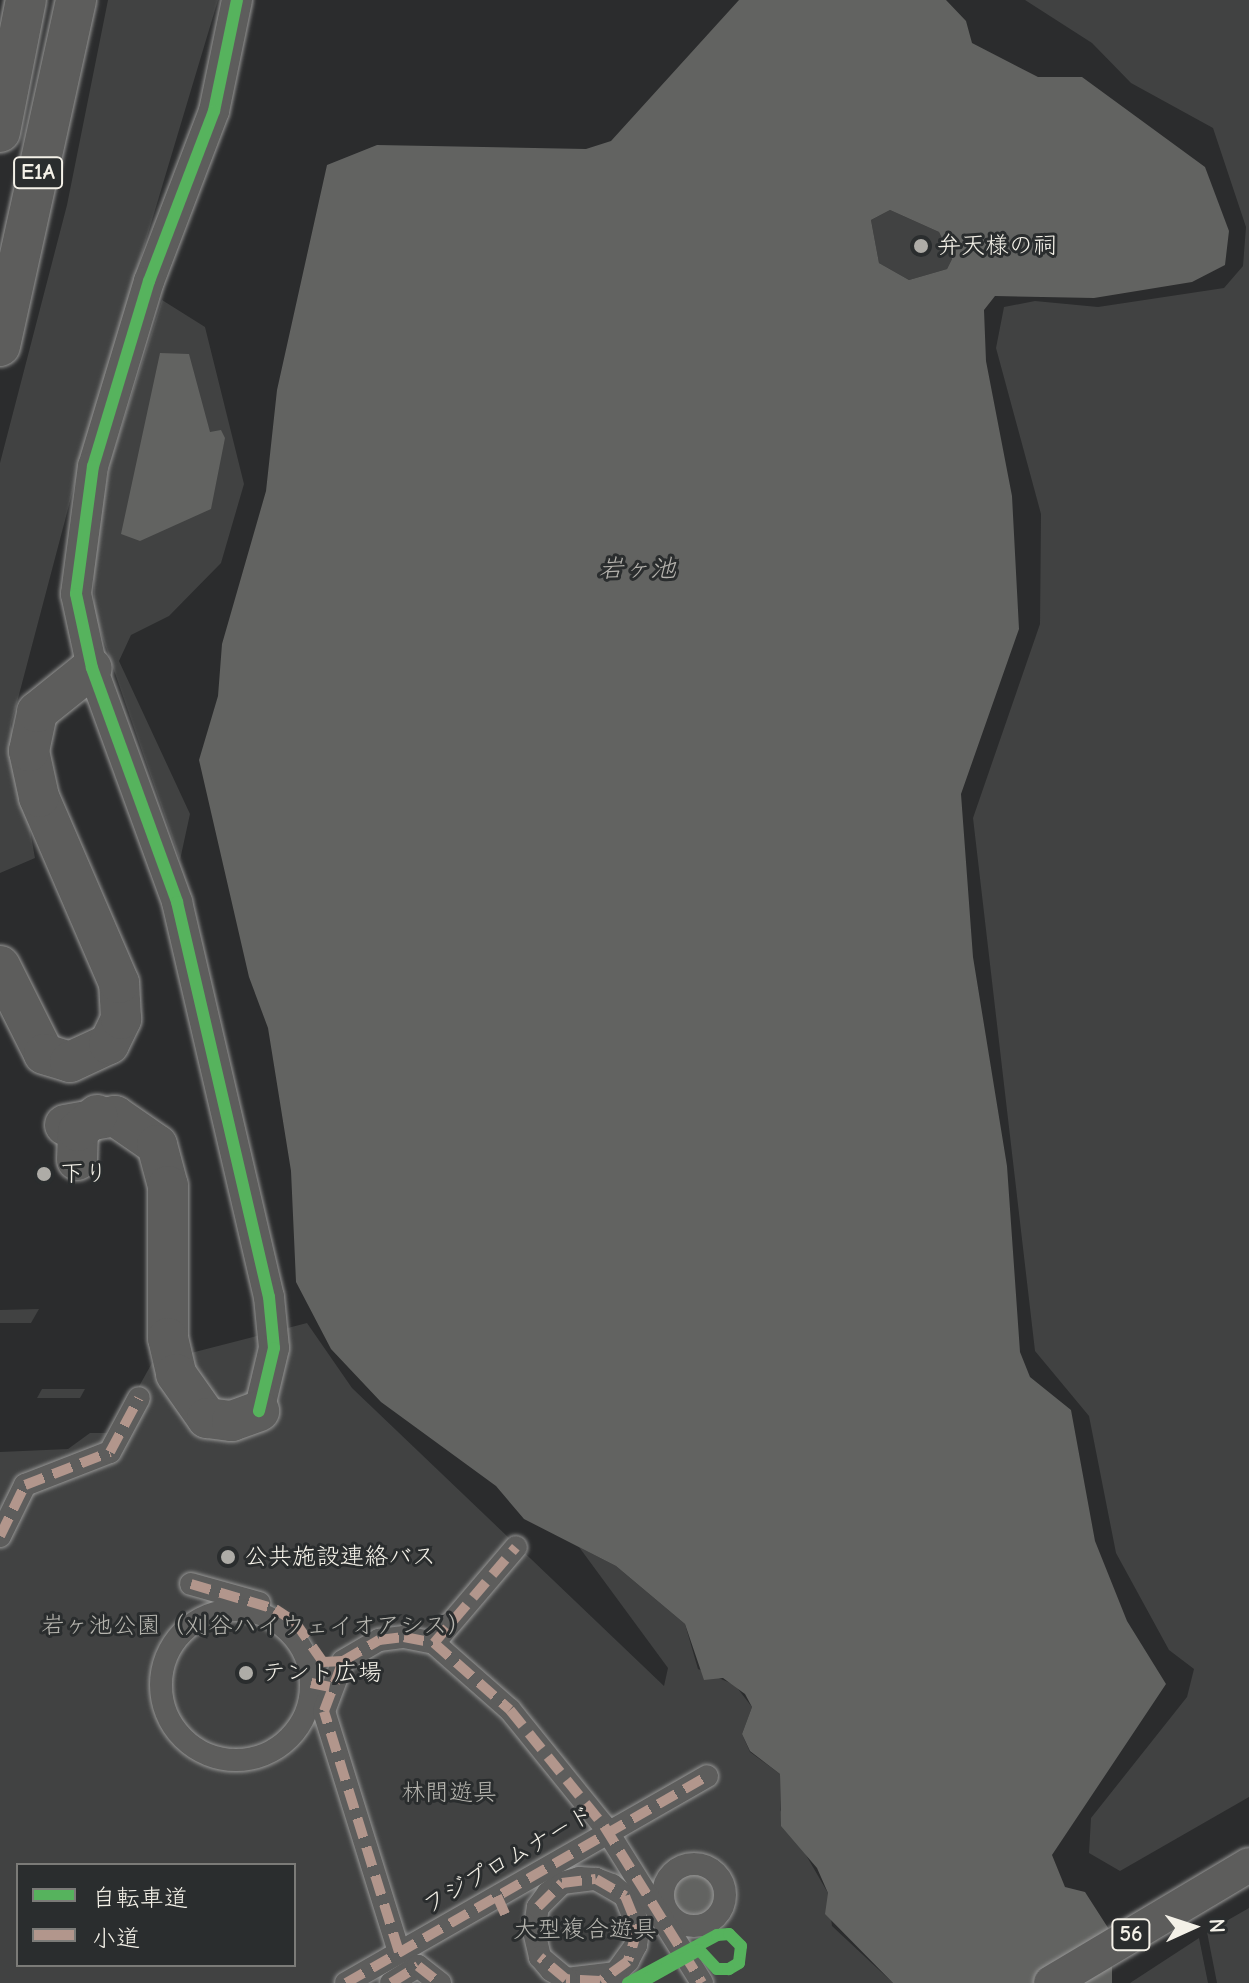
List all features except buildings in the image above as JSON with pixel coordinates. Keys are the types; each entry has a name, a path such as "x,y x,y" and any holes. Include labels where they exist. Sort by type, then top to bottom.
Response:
{"highway":[{"name":"E1A","path":"0,132 26,0"},
{"name":"E1A","path":"0,346 76,0"},
{"path":"0,966 44,1054 70,1062 109,1044 121,1019 119,983 39,797 29,751 37,712 92,668"},
{"path":"80,1133 145,1131 165,1164 168,1338 183,1391 220,1422 259,1411"}],"main road":[{"name":"56","path":"1051,1983 1249,1865"}],"street":[{"path":"237,0 214,111 149,281 93,466 76,594 92,668 177,902 258,1250 274,1348 259,1411"},
{"path":"0,1536 25,1485 110,1452 139,1398"},
{"path":"434,1643 516,1547"},
{"path":"191,1584 275,1609 295,1622 323,1662 343,1661"},
{"path":"399,1952 330,1741 320,1685 299,1642 281,1624 232,1609 185,1630 162,1676 173,1726 209,1755 232,1760 255,1758 294,1733 320,1685 343,1661 379,1640 434,1643 552,1759 663,1913 702,1983"},
{"name":"フジプロムナード","path":"346,1983 399,1952 501,1905 702,1779"},
{"path":"596,1879 625,1896 636,1945 616,1973 566,1979 540,1957 534,1932 538,1907 562,1883 596,1879"},
{"path":"391,1983 402,1970 418,1966 440,1983"}],"green space":[{"path":"108,0 218,0 87,437 11,725 35,858 0,873 0,463 67,205"},
{"path":"1025,0 1249,0 1249,1797 1120,1871 1089,1853 1091,1818 1187,1697 1194,1669 1169,1650 1116,1553 1089,1416 1035,1351 973,818 1040,624 1041,514 996,348 1004,307 1035,301 1098,307 1224,288 1243,266 1246,227 1213,128 1131,83 1092,43"},
{"path":"890,210 939,232 952,259 947,269 909,280 879,263 871,220"},
{"path":"162,300 205,327 244,484 221,563 169,616 131,635 119,661 190,814 180,860 94,613 94,552 110,463"},
{"path":"39,1309 31,1323 0,1323 0,1310"},
{"name":"岩ヶ池公園（刈谷ハイウェイオアシス）","path":"307,1323 352,1388 664,1686 668,1668 579,1547 616,1566 685,1624 698,1669 735,1685 752,1707 742,1734 750,1752 780,1774 780,1810 828,1893 832,1926 893,1983 0,1983 0,1452 68,1449 90,1433 113,1433 152,1363"},
{"path":"42,1389 85,1389 80,1398 37,1398"},
{"path":"1249,1908 1249,1983 1217,1983 1207,1932"},
{"path":"1199,1938 1208,1983 1130,1983"}],"water":[{"name":"岩ヶ池","path":"739,0 946,0 966,21 972,43 1038,77 1082,77 1205,167 1229,231 1225,265 1192,282 1094,298 995,296 984,310 986,361 1012,496 1019,629 961,794 973,957 1007,1166 1020,1352 1030,1377 1071,1410 1095,1541 1127,1621 1166,1684 1052,1855 1065,1887 1085,1892 1112,1934 1112,1983 893,1983 825,1914 828,1893 817,1868 781,1826 780,1774 750,1751 742,1734 752,1707 745,1694 723,1678 704,1680 685,1624 616,1566 524,1519 496,1486 381,1402 331,1349 296,1282 291,1171 268,1028 249,977 199,760 218,696 222,644 266,491 277,390 327,165 377,145 586,149 611,141","holes":["890,210 939,232 952,259 947,269 909,280 879,263 871,220"]},
{"path":"160,353 189,354 210,432 221,430 225,438 211,509 140,541 121,534"},
{"path":"694,1870 713,1877 720,1896 713,1915 694,1922 675,1915 668,1896 675,1877"}],"marked path":[{"path":"0,1536 25,1485 110,1452 139,1398"},
{"path":"434,1643 516,1547"},
{"path":"191,1584 275,1609 295,1622 323,1662 343,1661"},
{"path":"399,1952 324,1711 343,1661 379,1640 404,1637 434,1643 510,1710 604,1826 702,1983"},
{"path":"311,1683 330,1687"},
{"path":"346,1983 707,1776"},
{"path":"538,1907 562,1883 596,1879 625,1896 638,1928 628,1961 600,1981 566,1979 540,1957"},
{"path":"497,1896 505,1914"},
{"path":"391,1983 418,1966 440,1983"}],"cycle path":[{"path":"237,0 214,111 149,281 93,466 76,594 92,668 177,902 269,1297 274,1348 259,1411"},
{"path":"628,1983 717,1935 729,1934 741,1946 739,1963 729,1969 717,1969 699,1950 640,1983"}],"place":[{"name":"弁天様の祠","path":"921,246"},
{"name":"下り","path":"44,1174"},
{"name":"公共施設連絡バス","path":"228,1557"},
{"name":"テント広場","path":"246,1673"}],"park label":[{"name":"林間遊具","path":"449,1793"},
{"name":"大型複合遊具","path":"585,1930"}]}
